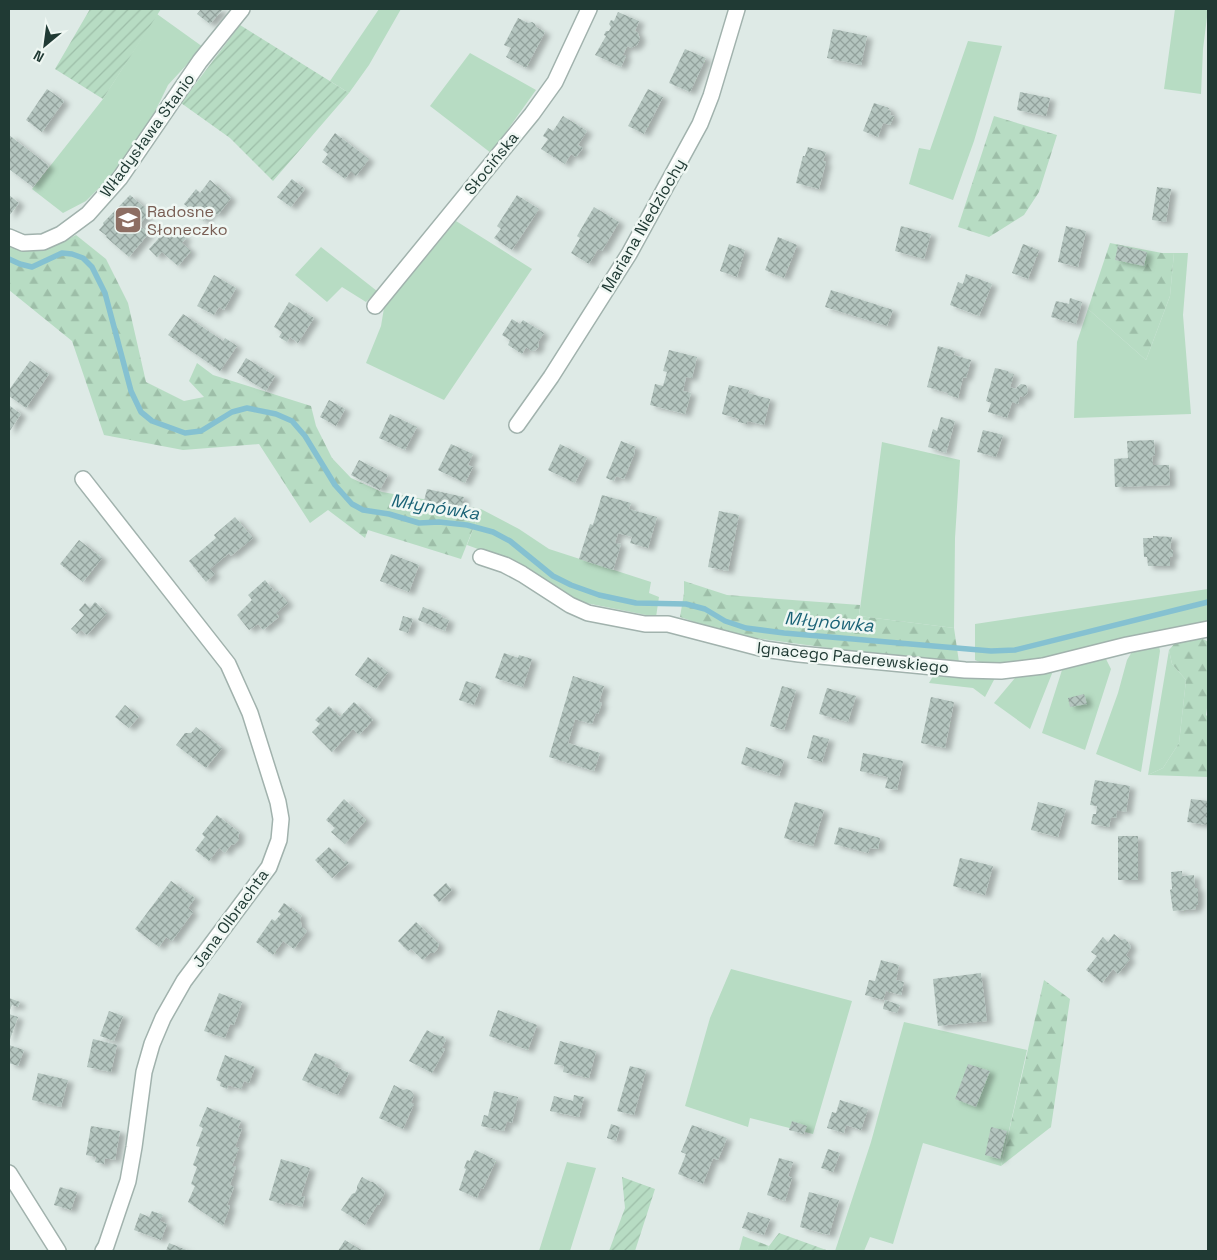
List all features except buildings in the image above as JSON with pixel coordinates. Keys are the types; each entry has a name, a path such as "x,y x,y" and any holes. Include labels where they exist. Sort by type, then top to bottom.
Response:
{"street":[{"name":"Władysława Stanio","path":"9,237 23,242 43,242 61,234 88,214 120,178 200,61 242,9"},
{"name":"Słocińska","path":"375,306 532,114 555,82 588,9"},
{"name":"Mariana Niedziochy","path":"517,425 556,370 629,254 700,124 711,96 736,9"},
{"name":"Jana Olbrachta","path":"83,479 228,664 250,713 278,802 281,819 279,840 269,867 184,980 163,1018 144,1072 128,1181 103,1251"},
{"name":"Ignacego Paderewskiego","path":"481,557 522,574 570,605 588,612 645,624 668,624 764,649 799,654 966,670 1002,671 1042,666 1127,645 1208,629"},
{"path":"9,1173 58,1251"}],"green space":[{"path":"90,9 161,9 103,99 55,69"},
{"path":"379,9 401,9 369,65 349,93 330,81"},
{"path":"1175,9 1208,9 1203,49 1201,94 1164,89"},
{"path":"157,14 203,47 168,85 149,124 122,165 86,201 63,213 32,189 103,99"},
{"path":"240,25 349,93 273,181 230,138 181,103"},
{"path":"968,41 1002,46 974,141 953,200 909,184 919,148 930,150"},
{"path":"470,53 536,90 491,153 430,106"},
{"path":"994,116 1057,135 1039,192 1024,215 989,237 958,227"},
{"path":"456,221 532,269 444,400 366,363 381,326 384,308"},
{"path":"76,235 106,259 128,303 146,382 184,401 204,397 189,381 197,363 213,375 311,406 316,426 332,458 351,478 382,492 481,509 461,559 368,530 365,538 328,510 310,523 259,444 183,450 104,435 72,341 9,290 9,243 33,250 59,244"},
{"path":"1110,243 1162,253 1174,253 1170,296 1146,360 1088,309"},
{"path":"321,247 377,291 366,302 342,287 327,302 295,275"},
{"path":"1174,253 1188,253 1183,315 1191,414 1074,418 1077,342 1088,309 1146,360 1170,296"},
{"path":"882,442 960,460 955,538 954,628 859,616"},
{"path":"481,509 519,529 549,549 651,582 649,593 659,597 656,617 581,602 511,561 467,545"},
{"path":"684,581 727,595 860,605 859,616 954,628 959,662 859,652 762,639 721,631 680,617"},
{"path":"1208,589 1208,622 1049,658 984,664 975,660 975,624"},
{"path":"1202,638 1208,642 1208,701 1206,715 1208,717 1208,777 1148,775 1163,768 1179,743 1186,680 1172,664 1169,650 1175,643"},
{"path":"1159,646 1160,651 1141,772 1096,754 1118,693 1127,660 1133,650"},
{"path":"1169,650 1172,664 1186,680 1179,743 1163,768 1148,775"},
{"path":"1106,659 1111,669 1085,750 1042,733 1062,670"},
{"path":"936,671 996,676 985,697 973,688 929,683"},
{"path":"1053,671 1030,729 994,703 1015,678"},
{"path":"731,969 852,1001 813,1134 750,1118 748,1127 685,1106 710,1018"},
{"path":"1044,980 1070,999 1051,1127 1001,1166"},
{"path":"904,1022 1027,1050 1001,1166 923,1143 893,1244 870,1237 864,1251 835,1251 871,1142"},
{"path":"567,1162 596,1168 570,1251 539,1251"},
{"path":"622,1177 655,1189 635,1251 609,1251 625,1208"},
{"path":"779,1233 829,1251 767,1251"},
{"path":"743,1236 769,1246 767,1251 739,1251"}],"waterway":[{"name":"Młynówka","path":"9,259 32,267 62,253 83,258 92,267 105,293 131,391 141,412 152,421 185,433 201,431 232,412 247,408 276,414 292,421 305,436 335,485 352,504 363,510 389,514 419,523 439,522 467,525 493,532 510,541 553,576 599,595 636,603 686,604 705,609 725,621 746,628 991,651 1015,650 1208,602"}],"place":[{"name":"Radosne Słoneczko","path":"128,220"}]}
